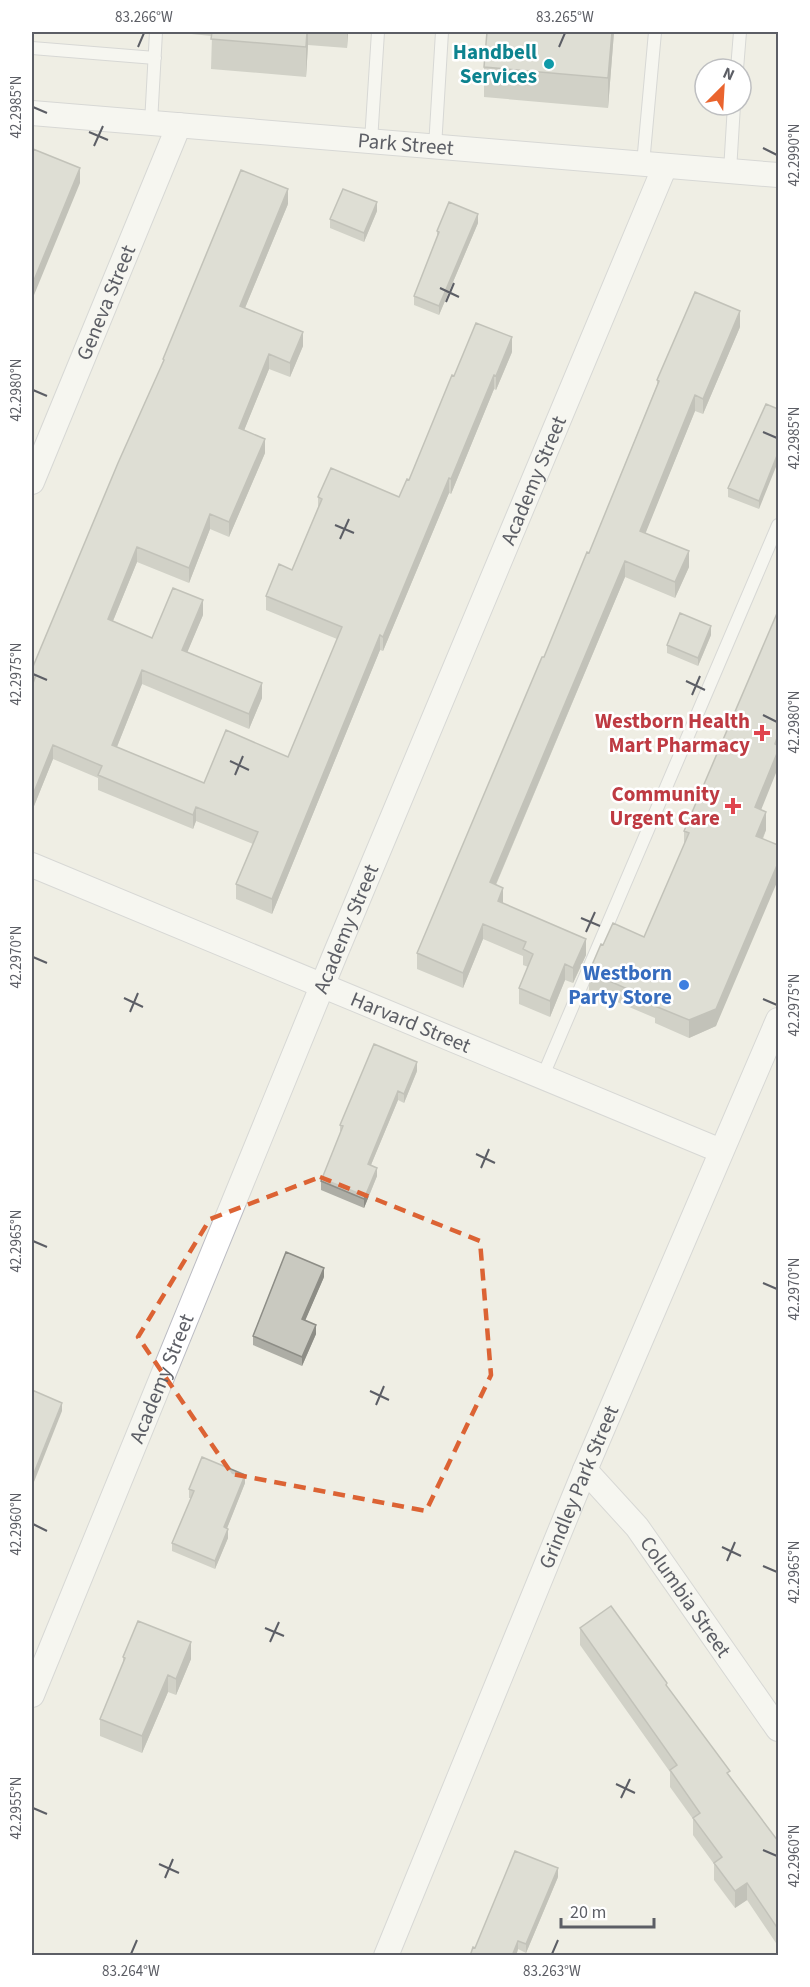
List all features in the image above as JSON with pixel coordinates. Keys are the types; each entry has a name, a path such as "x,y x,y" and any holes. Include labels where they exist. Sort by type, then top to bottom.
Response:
{"street":[{"name":"Park Street","path":"32,113 778,175"},
{"name":"Geneva Street","path":"32,482 179,125"},
{"name":"Academy Street","path":"32,1695 322,987 654,165"},
{"name":"Harvard Street","path":"32,866 721,1151"},
{"name":"Grindley Park Street","path":"386,1956 585,1470 778,1020"},
{"name":"Columbia Street","path":"585,1470 637,1527 778,1729"}],"lane":[{"path":"151,123 156,32"},
{"path":"370,141 378,32"},
{"path":"435,147 442,32"},
{"path":"654,165 655,32"},
{"path":"738,57 740,32"},
{"path":"32,48 155,58"},
{"path":"730,171 733,117"},
{"path":"542,1078 778,525"}],"highlighted area":[{"path":"320,1177 480,1241 491,1375 426,1511 232,1474 138,1337 210,1219"}],"building":[{"path":"212,32 307,32 306,47 211,39"},
{"path":"487,32 612,32 608,78 484,67"},
{"path":"33,149 80,168 32,285 32,153"},
{"path":"241,170 288,189 240,306 303,332 290,363 269,354 239,428 265,439 229,522 210,514 189,568 137,547 108,619 152,638 173,588 203,600 182,650 262,683 249,714 142,670 112,745 204,783 226,730 288,757 342,627 266,596 279,564 292,570 322,499 318,497 331,468 399,497 407,479 409,480 476,323 512,337 451,479 449,478 383,637 380,635 272,899 236,884 258,832 196,807 193,815 98,775 102,766 53,745 32,797 32,686 36,675 32,674 32,669 118,463 164,360"},
{"path":"343,189 377,202 364,233 330,219"},
{"path":"449,202 478,214 439,306 414,296"},
{"path":"695,292 740,311 703,399 695,395 640,531 689,551 675,582 625,561 490,882 503,888 498,901 586,939 573,968 565,964 550,1001 519,988 533,954 523,949 526,942 483,924 463,973 417,953 587,552 589,553 659,381 657,380"},
{"path":"766,404 778,409 778,453 759,501 728,488"},
{"path":"778,611 778,735 775,744 778,746 778,751 755,807 766,812 756,836 778,845 778,863 716,1009 689,1020 655,1006 657,1002 589,972 613,923 644,937 689,833 684,831"},
{"path":"680,613 711,626 698,658 667,645"},
{"path":"374,1044 417,1062 404,1094 398,1091 368,1164 377,1168 364,1199 321,1181 343,1126 340,1125"},
{"path":"286,1252 324,1268 302,1319 316,1325 302,1357 253,1336"},
{"path":"32,1390 62,1403 32,1478"},
{"path":"202,1457 245,1475 224,1527 228,1529 215,1561 172,1543 194,1491 189,1489"},
{"path":"611,1606 730,1771 727,1773 778,1841 778,1929 747,1883 735,1891 714,1863 722,1857 693,1818 700,1813 670,1770 677,1765 580,1628"},
{"path":"138,1621 191,1642 176,1679 168,1675 142,1736 100,1719"},
{"path":"515,1851 558,1868 526,1944 518,1941 512,1956 470,1956 473,1947 475,1948"}],"place":[{"name":"Handbell Services","path":"549,64"},
{"name":"Westborn Health Mart Pharmacy","path":"762,733"},
{"name":"Community Urgent Care","path":"733,806"},
{"name":"Westborn Party Store","path":"684,985"}]}
